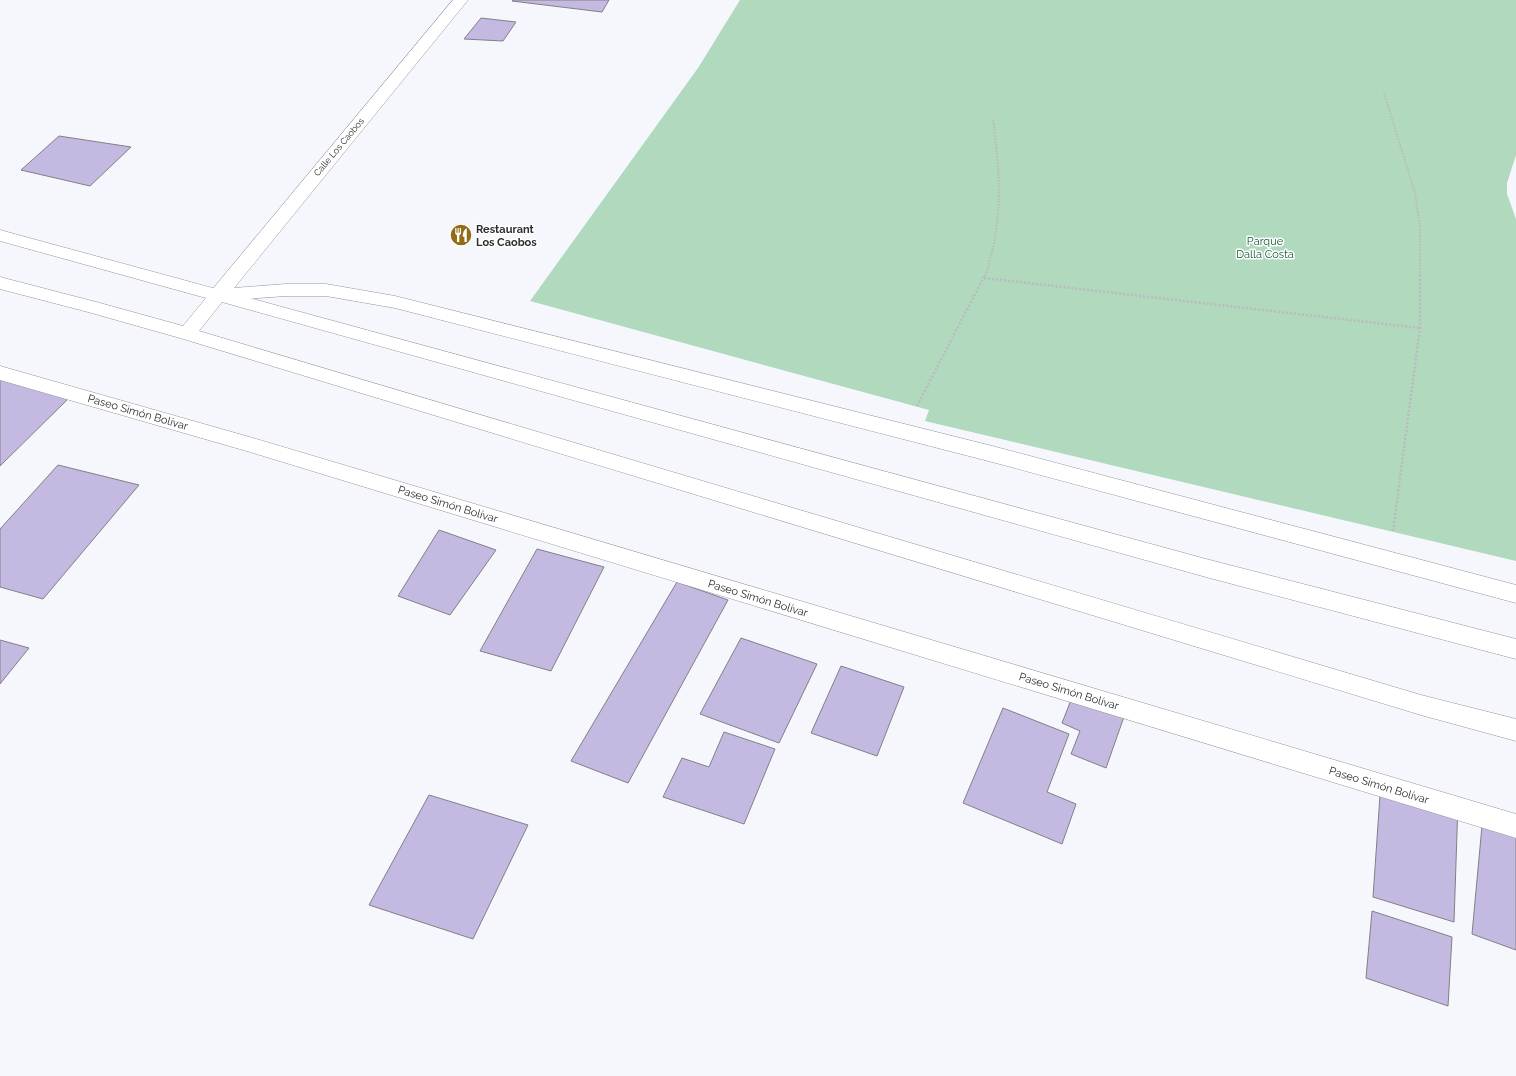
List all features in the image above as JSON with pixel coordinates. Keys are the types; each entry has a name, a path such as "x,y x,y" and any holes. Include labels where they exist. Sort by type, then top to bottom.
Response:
{"street":[{"name":"Calle Los Caobos","path":"187,334 461,0"},
{"path":"0,235 1198,565 1516,649"},
{"path":"0,283 93,307 187,334 1421,705 1516,730"},
{"path":"218,295 290,289 326,290 355,293 904,431 1516,594"},
{"name":"Paseo Simón Bolívar","path":"0,372 253,445 1516,826"}],"path":[{"path":"1384,93 1415,193 1420,228 1420,328 1389,560"},
{"path":"904,431 984,278 992,258 997,234 1000,205 998,160 992,119"},
{"path":"984,278 1420,328"}],"green space":[{"name":"Parque Dalla Costa","path":"740,0 1516,0 1516,155 1507,183 1507,194 1516,219 1516,561 925,421 929,410 530,301 698,68"}],"building":[{"path":"609,0 602,12 512,1"},
{"path":"481,18 516,22 503,41 464,39"},
{"path":"59,136 131,147 90,186 21,170"},
{"path":"0,377 70,397 0,466"},
{"path":"58,465 139,485 43,599 0,587 0,529"},
{"path":"439,530 496,550 450,615 398,596"},
{"path":"537,549 604,567 551,671 480,651"},
{"path":"677,582 728,600 628,783 571,761"},
{"path":"741,638 817,664 779,743 700,714"},
{"path":"0,640 29,648 0,684"},
{"path":"841,666 904,687 877,756 811,733"},
{"path":"1073,695 1125,714 1106,768 1071,754 1080,731 1062,723"},
{"path":"1003,708 1069,734 1047,792 1076,804 1062,844 963,803"},
{"path":"724,732 775,749 744,824 663,797 682,758 709,767"},
{"path":"1381,781 1458,803 1454,922 1373,897"},
{"path":"429,795 528,825 473,939 369,905"},
{"path":"1483,815 1516,827 1516,950 1472,934"},
{"path":"1372,911 1452,937 1448,1006 1366,978"}],"place":[{"name":"Restaurant Los Caobos","path":"461,235"}]}
